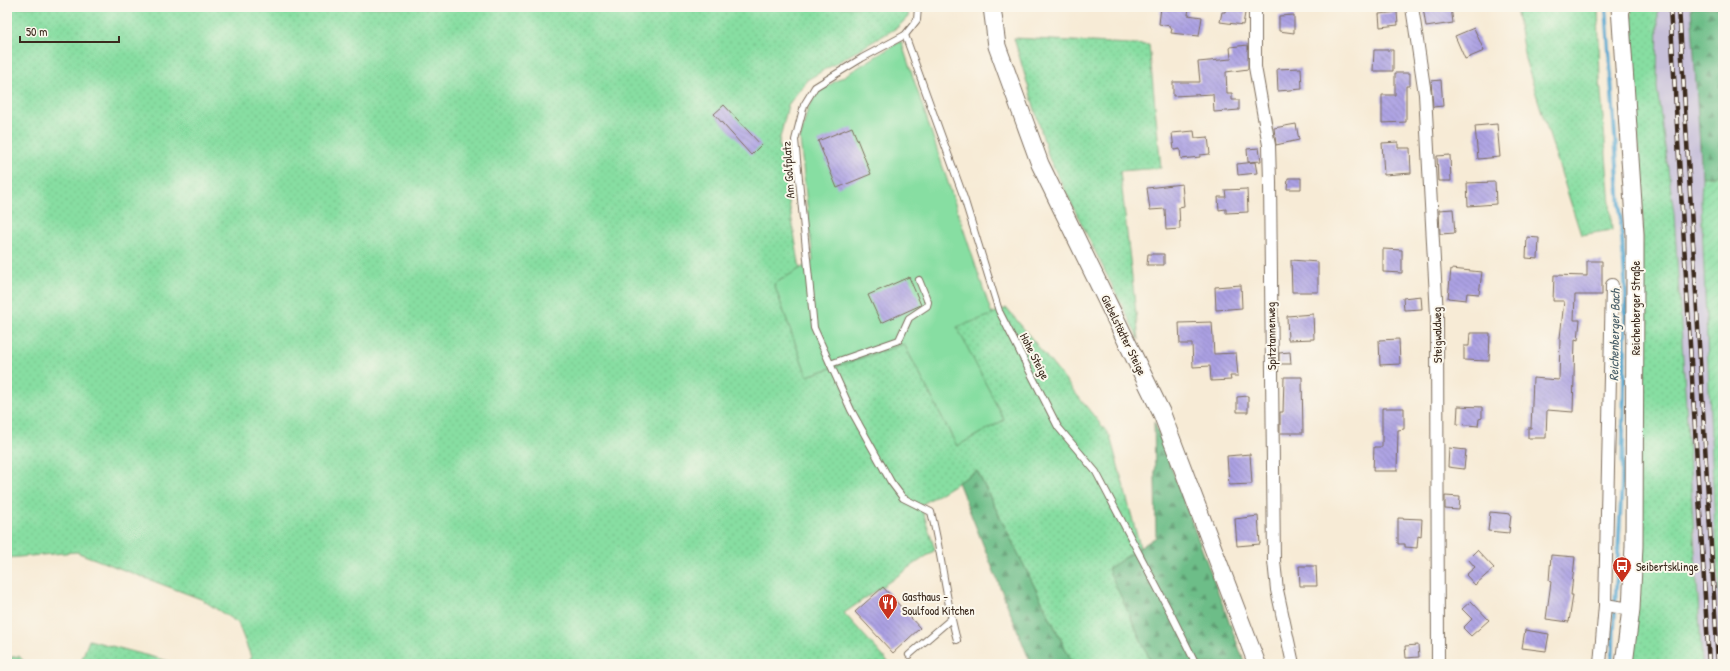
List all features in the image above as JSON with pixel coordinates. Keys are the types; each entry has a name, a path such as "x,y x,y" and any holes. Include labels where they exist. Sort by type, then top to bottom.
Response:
{"main road":[{"name":"Giebelstädter Steige","path":"992,7 998,46 1040,164 1162,414 1257,664"},
{"name":"Reichenberger Straße","path":"1620,7 1635,234 1634,546 1627,608 1624,664"}],"street":[{"name":"Spitztannenweg","path":"1255,7 1255,68 1268,145 1270,182 1274,561 1278,590 1293,664"},
{"name":"Steigwaldweg","path":"1412,7 1425,94 1437,316 1438,664"},
{"name":"Reichenberger Straße","path":"1600,664 1607,605 1612,285"},
{"path":"1607,605 1627,608"}],"lane":[{"name":"Am Golfplatz","path":"918,7 917,20 905,35 862,58 815,87 804,106 795,140 814,328 851,410 891,482 903,498 931,512 940,543 951,618 957,640"},
{"name":"Hohe Steige","path":"905,35 964,198 999,311 1058,427 1096,472 1196,664"},
{"path":"830,364 899,340 909,318 927,306 928,302 919,280"},
{"path":"909,655 951,618"}],"shaded area":[{"path":"1658,7 1691,7 1702,177 1701,199 1723,664 1702,664 1695,536 1657,88"}],"green space":[{"path":"7,7 909,7 908,17 898,27 807,80 788,105 779,142 800,269 774,284 807,376 904,344 957,446 1004,420 956,327 1007,308 1110,436 1140,547 1109,569 1152,664 1073,664 977,471 921,505 935,550 844,613 890,664 246,664 251,657 238,623 201,599 76,552 7,558"},
{"path":"1516,7 1598,7 1600,80 1612,230 1581,235 1525,59"},
{"path":"1631,7 1658,7 1657,88 1674,213 1702,664 1622,664 1643,221"},
{"path":"1691,7 1723,7 1723,175 1702,177"},
{"path":"1014,38 1149,45 1161,168 1120,171 1139,340 1049,158"},
{"path":"901,41 992,315 957,327 1004,420 957,446 904,344 807,376 774,284 813,261 800,139 808,108 818,92"},
{"path":"1723,175 1723,656 1715,532 1701,199 1702,177"},
{"path":"1154,421 1245,664 1152,664 1108,569 1156,537"},
{"path":"977,471 1073,664 1031,664 958,482"},
{"path":"89,640 179,664 80,664"},
{"path":"19,656 26,664 7,664 7,658"}],"building":[{"path":"1161,7 1189,7 1188,15 1202,17 1199,36 1171,33 1172,28 1169,28 1170,26 1159,24"},
{"path":"1226,7 1246,7 1243,25 1220,22 1222,12 1225,12"},
{"path":"1423,7 1451,7 1453,23 1426,27"},
{"path":"1397,12 1398,25 1380,27 1379,14"},
{"path":"1294,15 1294,33 1279,31 1279,16"},
{"path":"1474,28 1484,51 1465,59 1455,36"},
{"path":"1248,45 1248,69 1226,72 1227,93 1232,93 1232,100 1239,100 1239,110 1214,112 1213,94 1173,96 1173,82 1200,82 1198,62 1231,59 1230,47"},
{"path":"1374,50 1393,50 1393,71 1373,71"},
{"path":"1301,68 1302,89 1278,91 1277,69"},
{"path":"1395,73 1410,73 1410,86 1406,86 1406,122 1382,123 1382,95 1395,95"},
{"path":"1441,80 1443,106 1433,107 1431,81"},
{"path":"724,105 761,145 751,155 714,114"},
{"path":"1296,124 1299,140 1276,145 1274,128"},
{"path":"1497,124 1500,157 1478,159 1475,126"},
{"path":"852,127 871,174 837,188 818,141"},
{"path":"1194,131 1195,138 1208,137 1210,154 1200,155 1200,157 1181,159 1180,149 1174,150 1172,133"},
{"path":"1398,142 1398,148 1410,148 1411,173 1384,175 1382,143"},
{"path":"1259,148 1261,161 1248,162 1247,149"},
{"path":"1450,155 1451,181 1438,181 1437,156"},
{"path":"1255,162 1257,173 1238,175 1237,164"},
{"path":"1288,178 1301,178 1301,189 1287,189"},
{"path":"1495,182 1496,204 1468,206 1467,183"},
{"path":"1182,184 1184,206 1179,207 1180,229 1166,230 1165,209 1150,210 1147,188"},
{"path":"1247,189 1248,212 1226,213 1226,209 1219,210 1218,197 1226,197 1225,190"},
{"path":"1453,209 1455,233 1440,234 1439,210"},
{"path":"1527,237 1539,238 1538,259 1526,258"},
{"path":"1383,249 1402,250 1402,273 1383,272"},
{"path":"1148,254 1164,254 1164,265 1147,265"},
{"path":"1291,260 1318,262 1318,292 1292,292"},
{"path":"1587,261 1602,261 1602,295 1575,295 1574,320 1580,320 1578,340 1575,339 1573,412 1547,410 1546,438 1528,438 1528,428 1531,428 1533,378 1559,380 1560,338 1564,301 1553,301 1554,275 1587,276"},
{"path":"1451,269 1482,272 1479,294 1467,293 1466,300 1448,298"},
{"path":"909,277 921,305 881,323 868,295"},
{"path":"1241,285 1242,308 1216,310 1215,287"},
{"path":"1421,296 1422,309 1404,310 1403,298"},
{"path":"1313,314 1314,339 1288,340 1287,316"},
{"path":"1212,322 1214,354 1236,353 1238,376 1230,376 1231,380 1211,381 1210,366 1193,367 1192,344 1180,344 1179,323"},
{"path":"1470,333 1490,333 1489,361 1464,360 1464,346 1469,346"},
{"path":"1399,339 1400,364 1380,365 1379,340"},
{"path":"1290,352 1291,364 1279,364 1279,353"},
{"path":"1284,377 1302,377 1303,433 1280,433 1280,412 1283,412"},
{"path":"1248,396 1248,412 1237,412 1237,397"},
{"path":"1458,406 1482,407 1482,418 1479,419 1478,426 1457,424"},
{"path":"1382,408 1404,408 1404,429 1398,430 1397,471 1373,471 1374,447 1382,447"},
{"path":"1449,448 1466,450 1464,469 1448,467"},
{"path":"1250,454 1252,484 1229,485 1227,456"},
{"path":"1445,496 1460,497 1459,510 1445,509"},
{"path":"1490,512 1511,514 1509,533 1488,531"},
{"path":"1258,516 1260,544 1237,546 1235,519"},
{"path":"1398,518 1422,519 1421,537 1418,536 1417,548 1405,547 1405,544 1398,544"},
{"path":"1477,550 1494,568 1475,585 1466,575 1475,567 1468,559"},
{"path":"1551,555 1575,557 1571,595 1573,595 1569,622 1546,619 1551,582 1549,581"},
{"path":"1299,566 1316,566 1317,586 1300,586"},
{"name":"Gasthaus - Soulfood Kitchen","path":"883,587 920,628 893,653 855,612"},
{"path":"1471,601 1489,620 1471,636 1463,628 1472,619 1462,609"},
{"path":"1525,630 1549,634 1546,651 1522,648"},
{"path":"1418,645 1419,657 1406,658 1405,646"}],"waterway":[{"name":"Reichenberger Bach","path":"1606,7 1626,294 1622,481 1612,664"}],"railway":[{"path":"1670,7 1709,664"},
{"path":"1679,7 1718,664"}],"place":[{"name":"Seibertsklinge","path":"1622,583"},
{"name":"Gasthaus - Soulfood Kitchen","path":"888,620"}]}
